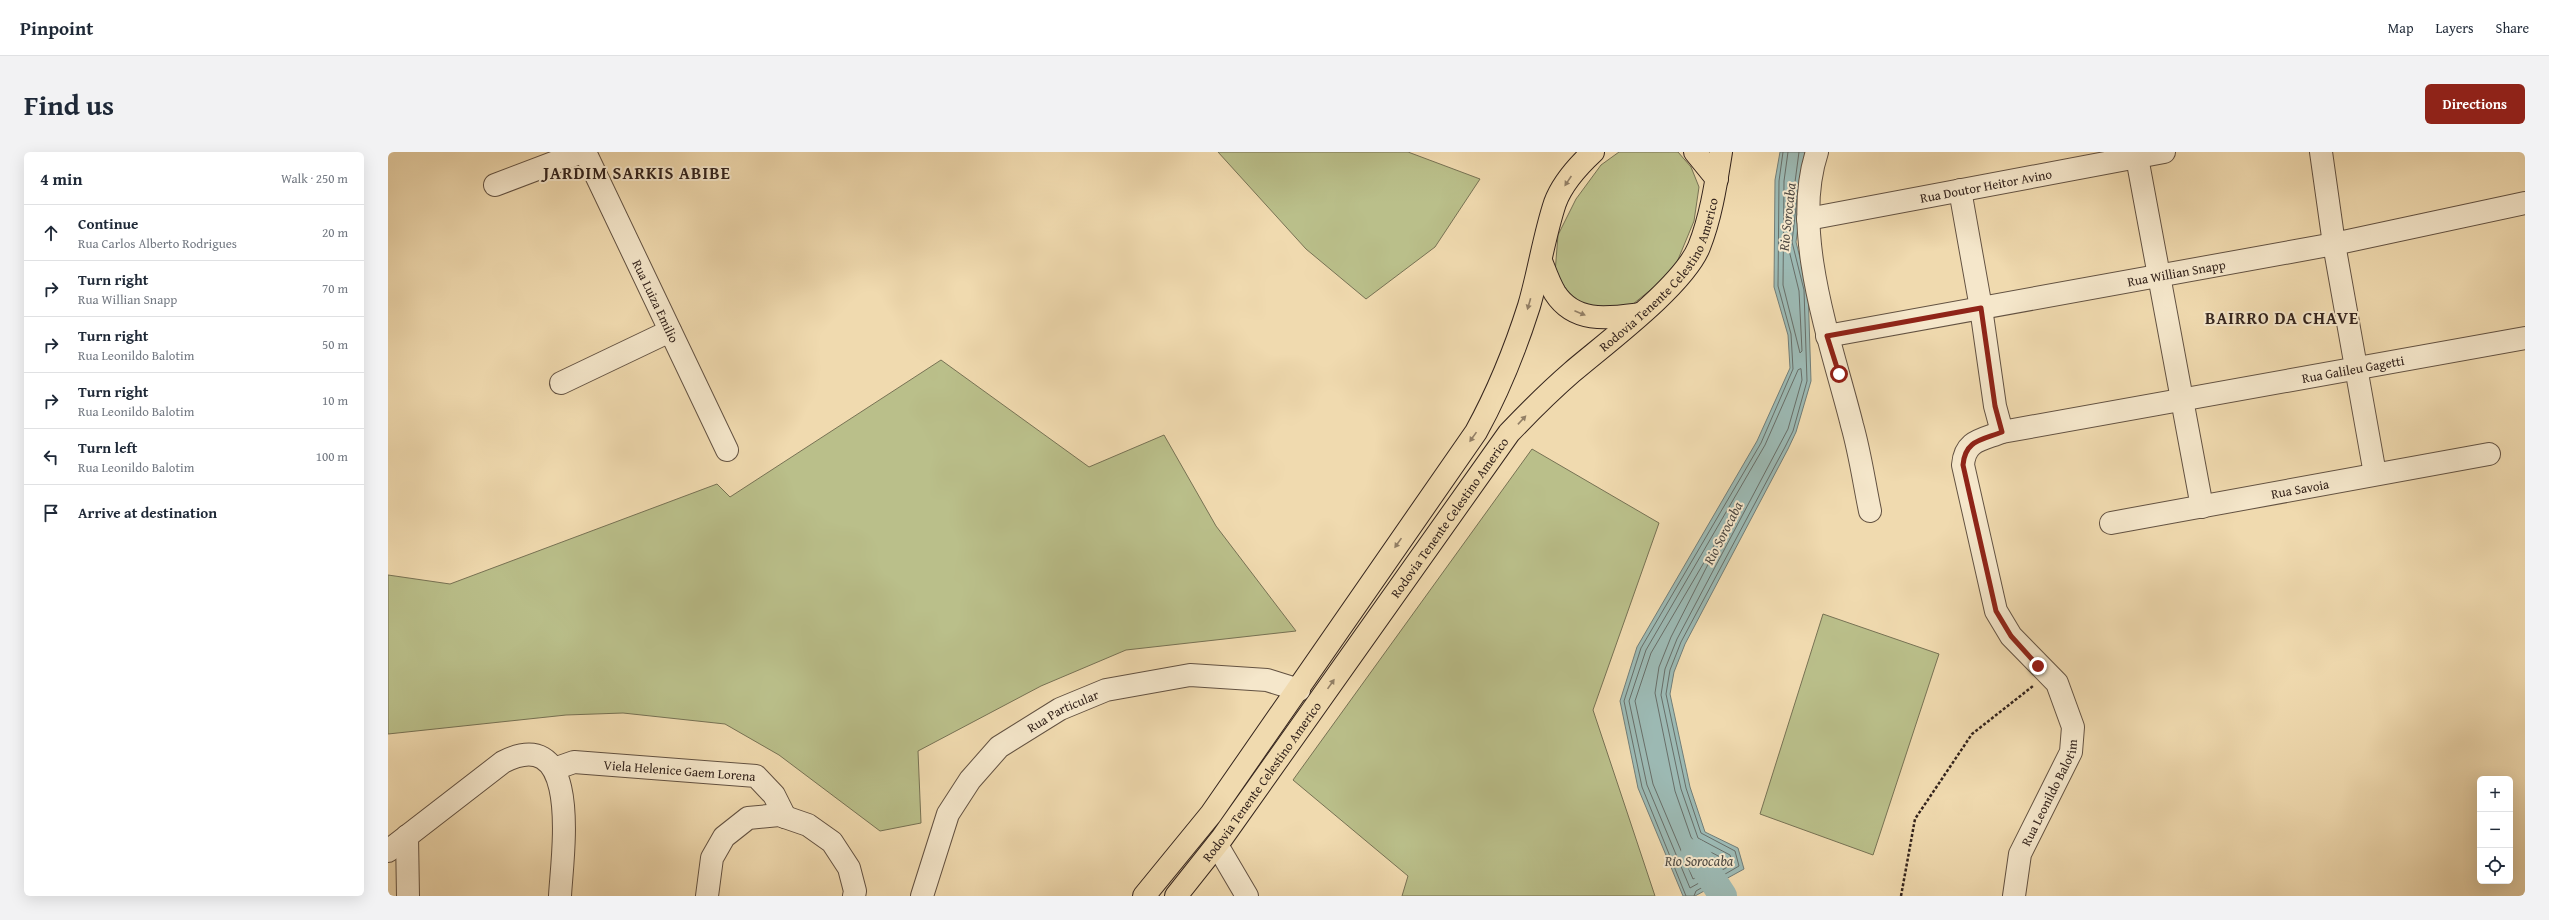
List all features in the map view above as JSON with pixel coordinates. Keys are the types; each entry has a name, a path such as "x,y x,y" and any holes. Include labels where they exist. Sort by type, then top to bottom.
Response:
{"highway":[{"name":"Rodovia Tenente Celestino Americo","path":"1144,896 1211,814 1299,690 1349,613 1476,432 1498,392 1512,355 1541,261 1556,202 1568,181 1593,152"},
{"path":"1695,152 1717,179"},
{"name":"Rodovia Tenente Celestino Americo","path":"1176,896 1217,845 1509,434 1540,400 1640,314 1680,275 1698,248 1717,179 1721,152"},
{"path":"1541,261 1555,293 1567,307 1581,315 1602,318 1640,314"}],"street":[{"path":"494,185 584,152"},
{"name":"Rua Luiza Emilio","path":"584,152 727,450"},
{"path":"1817,152 1813,163 1808,219 1817,287 1827,336 1853,426 1870,511"},
{"name":"Rua Doutor Heitor Avino","path":"1808,219 2137,155 2164,152"},
{"path":"2321,152 2334,244 2375,474"},
{"path":"2137,155 2181,400 2202,507"},
{"path":"1960,190 1981,308 1995,406 2002,432"},
{"name":"Rua Willian Snapp","path":"1827,336 2334,244 2525,204"},
{"path":"561,383 670,331"},
{"name":"Rua Galileu Gagetti","path":"2002,432 2525,338"},
{"name":"Rua Leonildo Balotim","path":"2002,432 1969,445 1964,454 1963,465 1996,611 2011,636 2057,683 2072,727 2071,752 2020,854 2014,896"},
{"name":"Rua Savoia","path":"2111,523 2489,454"},
{"name":"Rua Particular","path":"922,896 948,814 970,780 999,747 1060,709 1106,690 1190,675 1267,680 1299,690"},
{"path":"388,851 503,762 517,755 532,755 548,761 554,769 564,799 560,896"},
{"name":"Viela Helenice Gaem Lorena","path":"554,769 574,762 756,776 774,795 785,817"},
{"path":"707,896 712,858 724,837 748,818 779,814 808,825 832,842 849,868 855,891 854,896"},
{"path":"407,836 408,896"},
{"path":"1217,845 1247,896"}],"path":[{"path":"1901,896 1915,819 1972,734 2048,674"}],"green space":[{"path":"1218,152 1408,152 1480,179 1435,247 1366,299 1306,249"},
{"path":"1619,152 1678,152 1691,167 1699,187 1694,221 1677,262 1659,283 1633,304 1619,311 1575,302 1555,273 1558,235 1576,199 1601,165"},
{"path":"941,360 1089,467 1164,435 1216,526 1296,631 1126,650 1041,686 918,751 921,823 880,831 779,755 725,724 623,713 566,715 388,734 388,575 450,584 717,484 730,497"},
{"path":"1532,449 1659,523 1593,710 1655,896 1402,896 1408,876 1293,780"},
{"path":"1823,614 1939,654 1873,855 1760,814"}],"water":[{"name":"Rio Sorocaba","path":"1780,152 1808,152 1796,242 1808,289 1811,381 1796,432 1788,449 1685,644 1674,672 1670,694 1690,787 1705,832 1738,848 1744,869 1695,896 1683,896 1638,788 1620,701 1637,647 1757,441 1790,368 1788,335 1774,287 1775,180"}],"waterway":[{"name":"Rio Sorocaba","path":"1695,853 1723,896"}],"district":[{"name":"JARDIM SARKIS ABIBE","path":"637,172"},
{"name":"BAIRRO DA CHAVE","path":"2282,317"}],"route":[{"path":"1839,374 1827,336 1981,308 1988,366 1995,406 2002,432 1969,445 1964,454 1963,465 1984,551 1996,611 2011,636 2038,666"}]}
